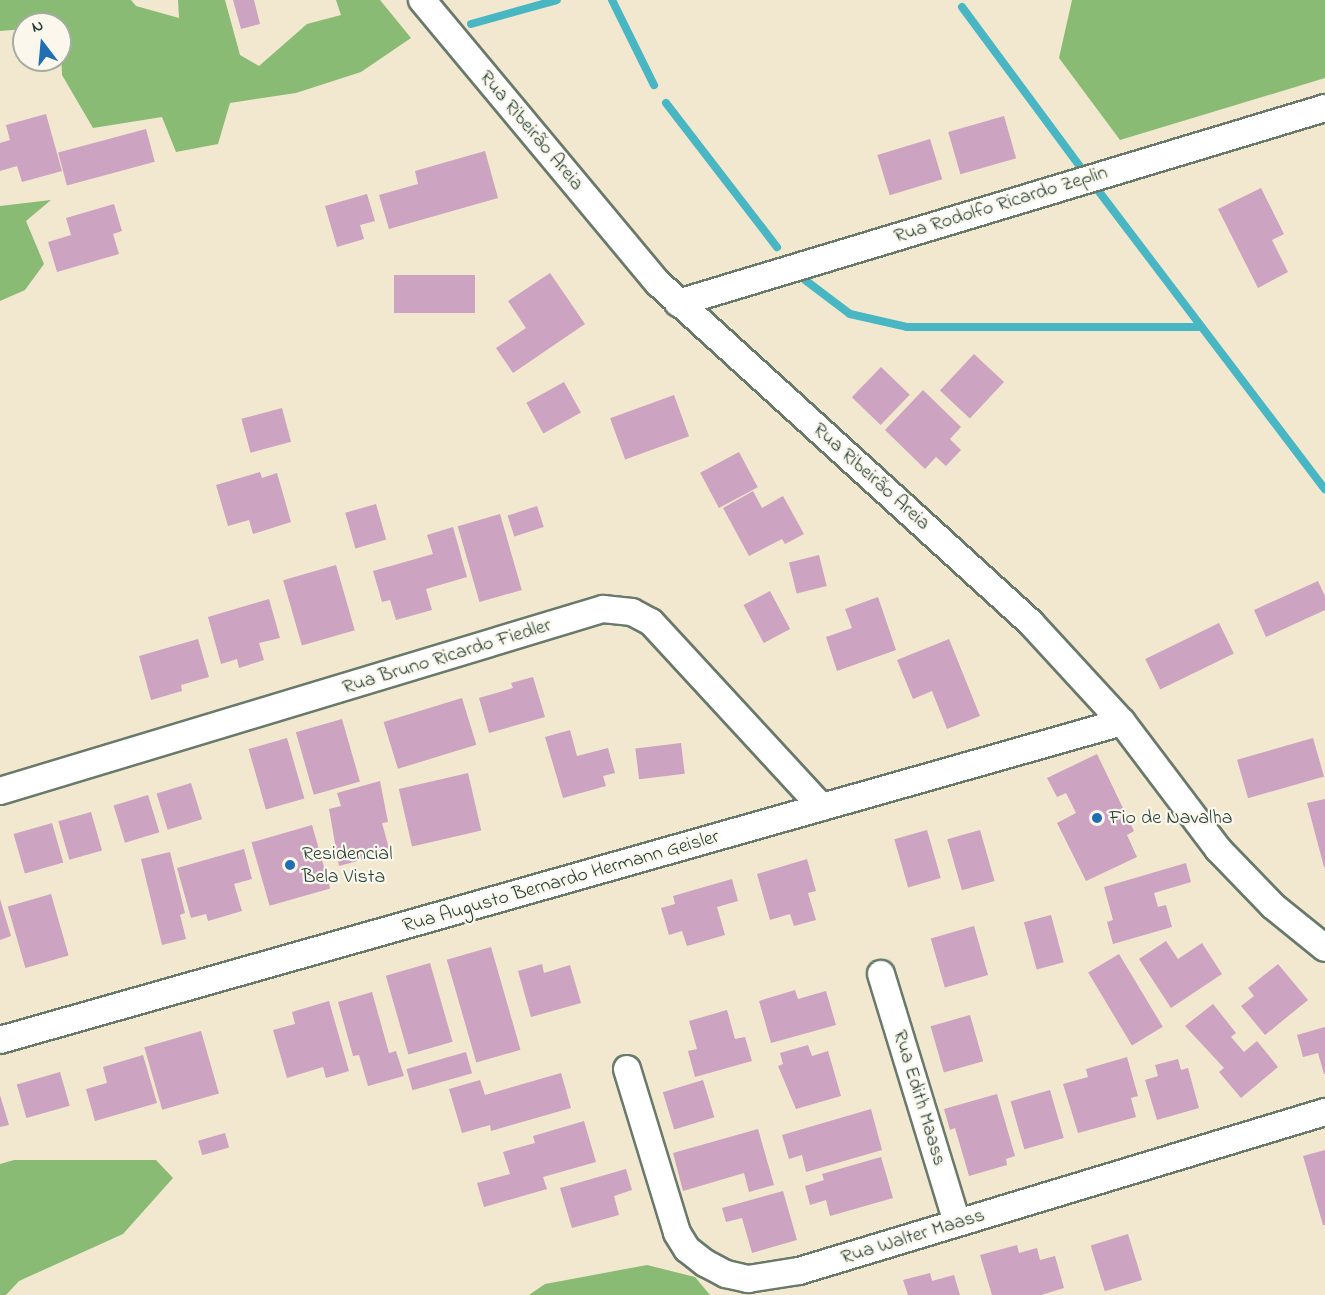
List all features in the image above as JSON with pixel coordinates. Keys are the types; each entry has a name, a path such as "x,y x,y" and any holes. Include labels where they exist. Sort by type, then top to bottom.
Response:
{"street":[{"name":"Rua Ribeirão Areia","path":"422,0 678,303 1031,623 1122,722 1218,849 1273,906 1325,948"},
{"name":"Rua Rodolfo Ricardo Zeplin","path":"678,303 1325,108"},
{"name":"Rua Bruno Ricardo Fiedler","path":"0,791 603,609 632,612 651,622 822,807"},
{"name":"Rua Augusto Bernardo Hermann Geisler","path":"0,1040 1122,722"},
{"name":"Rua Edith Maass","path":"881,974 957,1223"},
{"name":"Rua Walter Maass","path":"627,1069 676,1233 687,1249 726,1274 748,1278 799,1271 1325,1112"}],"green space":[{"path":"0,0 131,0 136,6 179,18 178,0 225,0 240,55 259,66 307,24 341,15 336,0 380,0 411,38 361,72 296,93 230,103 218,144 176,152 162,117 93,128 62,75 62,72 72,72 72,12 12,12 12,30 0,31"},
{"path":"1072,0 1325,0 1325,78 1120,140 1059,58"},
{"path":"51,200 26,221 44,264 25,290 0,301 0,206"},
{"path":"14,1160 156,1160 173,1178 123,1234 19,1281 6,1295 0,1295 0,1164"},
{"path":"647,1265 695,1277 710,1295 529,1295 545,1284"}],"building":[{"path":"233,0 254,0 260,24 241,29"},
{"path":"46,114 62,171 22,182 17,166 0,171 0,143 10,140 6,125"},
{"path":"1004,116 1016,158 960,174 948,132"},
{"path":"146,129 155,162 67,185 58,153"},
{"path":"930,139 942,179 890,195 877,155"},
{"path":"485,151 498,198 389,229 379,195 418,184 415,171"},
{"path":"1261,188 1284,234 1272,240 1288,272 1258,288 1218,209"},
{"path":"367,194 375,221 360,225 364,239 337,247 325,206"},
{"path":"114,204 122,231 113,234 119,254 57,272 48,242 71,235 66,218"},
{"path":"550,273 585,324 513,373 496,348 526,328 508,301"},
{"path":"394,275 475,275 475,313 394,313"},
{"path":"974,354 1004,382 970,419 940,391"},
{"path":"881,367 910,395 881,425 852,397"},
{"path":"564,382 581,413 543,433 526,403"},
{"path":"923,390 961,427 950,439 961,450 946,466 936,457 925,469 885,430"},
{"path":"674,395 689,436 625,460 610,418"},
{"path":"282,408 291,442 250,453 241,419"},
{"path":"739,452 758,487 719,508 700,473"},
{"path":"260,472 262,478 277,473 291,522 253,534 249,520 228,526 216,485"},
{"path":"753,491 762,508 783,496 804,534 785,544 782,539 749,556 723,508"},
{"path":"376,504 386,540 355,548 345,513"},
{"path":"537,506 544,527 514,537 508,516"},
{"path":"500,514 522,590 479,602 458,526"},
{"path":"453,527 467,577 426,589 432,610 396,620 390,600 382,602 373,571 433,554 427,535"},
{"path":"819,555 827,586 797,594 789,562"},
{"path":"336,565 355,630 302,646 283,580"},
{"path":"1318,581 1325,596 1325,610 1266,637 1254,610"},
{"path":"770,591 790,629 764,643 744,605"},
{"path":"878,597 896,650 837,671 826,637 852,628 845,609"},
{"path":"269,599 280,638 259,643 264,660 239,668 237,659 221,664 208,617"},
{"path":"1219,623 1234,654 1160,690 1145,659"},
{"path":"198,639 209,677 181,685 182,691 151,700 139,656"},
{"path":"949,639 980,716 947,729 932,691 913,699 897,660"},
{"path":"533,677 545,717 489,733 479,698 513,688 511,683"},
{"path":"462,698 476,745 398,769 384,722"},
{"path":"342,719 360,781 314,795 296,732"},
{"path":"570,730 577,756 608,748 615,773 603,776 606,786 563,798 545,737"},
{"path":"287,738 304,799 266,810 249,749"},
{"path":"1313,738 1324,776 1248,798 1237,760"},
{"path":"681,743 685,774 639,779 635,749"},
{"name":"Fio de Navalha","path":"1097,754 1134,831 1127,835 1137,857 1086,881 1057,823 1076,813 1066,793 1057,797 1047,778"},
{"path":"468,773 481,830 412,846 399,789"},
{"path":"380,781 388,822 382,823 390,852 339,866 329,809 341,806 337,793"},
{"path":"191,783 202,819 168,830 157,794"},
{"path":"148,795 159,832 125,843 114,806"},
{"path":"1325,799 1325,867 1324,867 1307,803"},
{"path":"91,812 102,850 69,860 58,821"},
{"path":"52,823 63,862 25,873 14,834"},
{"name":"Residencial Bela Vista","path":"312,825 330,888 270,906 251,842"},
{"path":"927,830 941,878 908,887 894,839"},
{"path":"980,830 995,881 962,890 947,839"},
{"path":"244,849 252,879 234,884 242,911 208,921 206,914 191,918 177,868"},
{"path":"170,852 185,913 180,915 186,939 162,945 141,859"},
{"path":"807,859 816,891 808,893 816,920 794,926 790,914 770,920 757,874"},
{"path":"1186,863 1191,882 1154,893 1158,907 1166,905 1172,927 1113,944 1107,922 1113,920 1104,887"},
{"path":"732,879 738,901 717,907 725,935 687,946 682,931 669,935 661,908 675,904 673,896"},
{"path":"51,894 69,956 25,968 8,906"},
{"path":"0,899 11,936 0,940"},
{"path":"1051,915 1064,962 1037,970 1024,922"},
{"path":"974,926 988,975 945,987 931,938"},
{"path":"1166,941 1178,959 1202,943 1222,974 1171,1008 1139,959"},
{"path":"491,947 520,1050 476,1063 447,960"},
{"path":"1119,954 1163,1027 1132,1045 1088,973"},
{"path":"430,963 453,1042 408,1055 386,976"},
{"path":"542,964 544,973 570,965 581,1003 531,1017 518,971"},
{"path":"1278,964 1308,1000 1265,1035 1241,1006 1254,996 1248,988"},
{"path":"795,990 798,999 826,991 836,1025 771,1043 759,1001"},
{"path":"372,992 389,1053 396,1051 404,1076 368,1086 359,1055 353,1056 338,1002"},
{"path":"329,1001 349,1071 326,1078 323,1067 287,1078 273,1030 295,1024 292,1012"},
{"path":"1213,1004 1236,1033 1231,1037 1244,1052 1257,1041 1278,1067 1241,1098 1219,1072 1224,1068 1185,1026"},
{"path":"727,1010 735,1039 745,1037 752,1061 695,1077 688,1051 697,1049 689,1021"},
{"path":"970,1015 983,1061 944,1072 931,1026"},
{"path":"1325,1027 1324,1074 1318,1053 1303,1057 1297,1035"},
{"path":"201,1031 219,1093 162,1110 144,1047"},
{"path":"808,1045 812,1056 828,1051 841,1096 796,1109 778,1066 783,1064 780,1053"},
{"path":"466,1052 472,1073 412,1090 406,1069"},
{"path":"143,1055 157,1103 95,1121 86,1089 107,1083 103,1067"},
{"path":"1127,1057 1138,1096 1131,1098 1136,1117 1078,1133 1063,1084 1088,1077 1086,1069"},
{"path":"1178,1059 1181,1070 1188,1068 1199,1108 1157,1120 1145,1080 1158,1076 1155,1065"},
{"path":"60,1072 70,1106 26,1118 17,1084"},
{"path":"561,1073 571,1108 491,1131 490,1125 462,1133 449,1089 480,1080 485,1095"},
{"path":"703,1080 714,1117 674,1130 663,1092"},
{"path":"1050,1090 1064,1138 1024,1149 1011,1101"},
{"path":"997,1094 1015,1156 1006,1159 1007,1165 969,1176 955,1128 950,1130 944,1109"},
{"path":"0,1095 9,1125 0,1127"},
{"path":"871,1109 882,1150 806,1172 802,1155 789,1159 782,1135"},
{"path":"584,1121 596,1162 543,1177 547,1189 484,1207 477,1183 510,1174 503,1152 535,1143 533,1136"},
{"path":"758,1129 774,1185 749,1192 744,1173 683,1191 673,1153"},
{"path":"225,1133 229,1147 202,1155 198,1141"},
{"path":"1325,1150 1325,1225 1323,1225 1303,1156"},
{"path":"881,1157 893,1198 830,1216 826,1200 810,1205 805,1186 824,1180 822,1174"},
{"path":"626,1169 632,1190 614,1196 619,1215 572,1228 560,1188"},
{"path":"783,1191 797,1240 752,1253 742,1218 726,1222 722,1208"},
{"path":"1128,1234 1142,1280 1105,1291 1091,1245"},
{"path":"1017,1245 1019,1253 1037,1248 1040,1260 1055,1256 1064,1288 1041,1295 992,1295 980,1255"},
{"path":"930,1273 932,1281 954,1275 960,1295 908,1295 903,1280"}],"waterway":[{"path":"471,24 557,0"},
{"path":"612,0 654,85"},
{"path":"962,7 1082,169"},
{"path":"666,103 777,247"},
{"path":"1097,189 1325,489"},
{"path":"805,280 850,314 907,327 1199,327"}],"place":[{"name":"Fio de Navalha","path":"1097,818"},
{"name":"Residencial Bela Vista","path":"290,865"}]}
